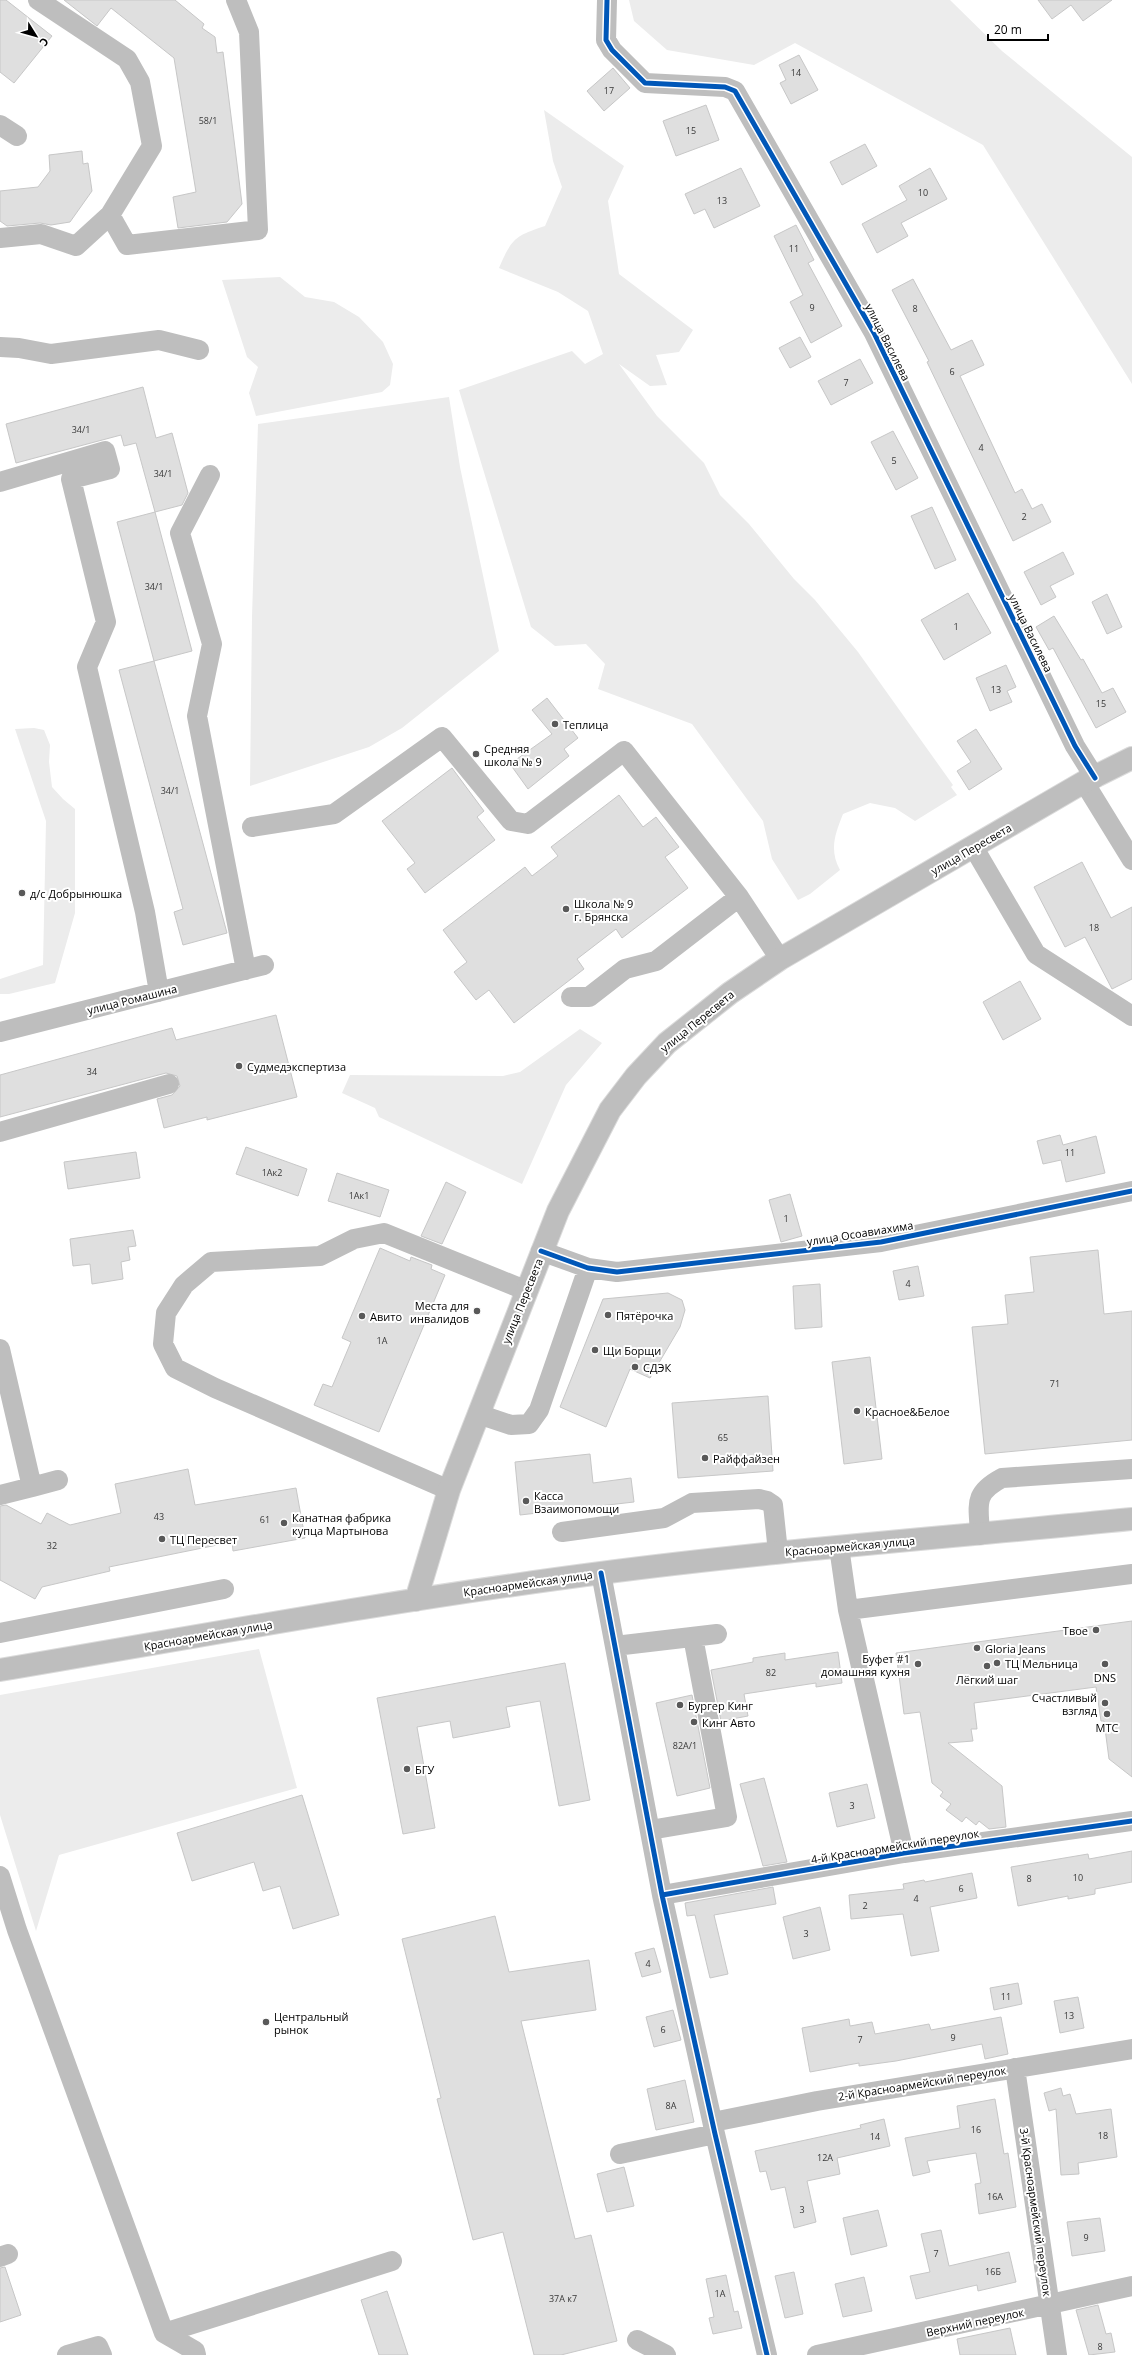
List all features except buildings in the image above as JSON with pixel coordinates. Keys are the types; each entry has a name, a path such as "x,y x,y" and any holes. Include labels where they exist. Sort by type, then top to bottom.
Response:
{"main road":[{"name":"улица Пересвета","path":"416,1600 449,1490 541,1250 558,1211 610,1110 636,1076 667,1043 730,993 780,959 1090,780 1132,758"},
{"name":"Красноармейская улица","path":"0,1670 416,1600 601,1573 778,1552 980,1535 1132,1519"}],"street":[{"path":"0,238 41,234 76,246 110,215 152,146 140,82 126,59 38,0"},
{"path":"110,215 127,245 258,230 249,32 236,0"},
{"name":"улица Василева","path":"606,0 606,40 612,50 645,83 725,87 735,91 874,333 1075,746 1090,780 1132,860"},
{"path":"0,125 17,136"},
{"path":"0,347 19,348 51,354 159,340 199,350"},
{"path":"0,482 105,451 110,469 71,479 106,622 87,667 144,912 158,992"},
{"name":"улица Ромашина","path":"0,1032 255,968 197,716 212,644 180,533 210,475"},
{"path":"252,827 334,814 442,737 512,821 528,824 624,751 739,897 780,959"},
{"path":"974,848 1036,954 1132,1016"},
{"path":"571,997 589,997 625,969 656,961 739,897"},
{"path":"0,1132 169,1084"},
{"name":"улица Осоавиахима","path":"541,1250 588,1268 617,1272 881,1242 1132,1191"},
{"path":"449,1490 215,1388 174,1368 163,1344 166,1313 184,1285 211,1262 320,1256 354,1239 384,1233 525,1290"},
{"path":"478,1414 511,1425 520,1426 529,1424 539,1410 588,1268"},
{"path":"0,1349 32,1486"},
{"path":"980,1535 979,1499 988,1486 1002,1478 1132,1469"},
{"path":"0,1495 58,1480"},
{"path":"562,1532 664,1518 692,1502 759,1499 767,1501 773,1505 778,1552"},
{"path":"839,1547 848,1610 904,1853"},
{"path":"601,1573 662,1895 714,2128 768,2355"},
{"path":"848,1610 1132,1574"},
{"path":"0,1633 224,1589"},
{"path":"615,1646 717,1634"},
{"path":"650,1830 728,1817 693,1637"},
{"name":"4-й Красноармейский переулок","path":"662,1895 904,1853 1132,1821"},
{"path":"0,1876 17,1930 164,2332 195,2350 196,2355"},
{"name":"2-й Красноармейский переулок","path":"620,2154 817,2101 1132,2049"},
{"name":"3-й Красноармейский переулок","path":"1015,2068 1057,2355"},
{"path":"164,2332 392,2261"},
{"name":"Верхний переулок","path":"817,2355 1049,2306 1132,2286"},
{"path":"637,2340 666,2355"},
{"path":"67,2355 98,2346 102,2355"}],"shaded area":[{"path":"629,0 950,0 1002,51 1132,157 1132,384 983,145 795,43 754,65 667,50 634,21"},
{"path":"544,110 624,166 608,201 619,274 693,330 679,352 656,355 667,385 650,386 619,364 657,416 704,463 720,495 749,524 794,579 815,600 858,652 953,785 951,787 957,795 915,821 895,808 870,803 843,814 834,842 835,856 840,870 810,894 798,900 772,859 763,821 692,724 598,689 605,664 586,644 555,646 531,627 459,390 572,351 585,364 603,354 588,311 558,292 499,268 511,244 521,236 545,226 562,187 553,161"},
{"path":"280,277 305,297 334,302 359,317 383,342 393,364 390,385 382,392 256,416 249,393 258,367 247,357 222,280"},
{"path":"449,397 460,467 499,651 402,728 369,747 250,786 252,617 258,424"},
{"path":"34,728 44,730 50,745 49,762 52,787 75,809 75,913 55,983 9,994 0,994 0,979 43,965 46,821 15,729"},
{"path":"580,1029 602,1043 566,1085 522,1184 379,1117 375,1108 342,1093 350,1075 503,1076 520,1072"},
{"path":"259,1649 297,1788 59,1855 36,1931 0,1815 0,1695"}],"cycle path":[{"path":"607,0 606,40 612,50 645,83 725,87 735,91 874,333 1075,746 1095,778"},
{"path":"541,1251 588,1268 617,1272 881,1242 1132,1191"},
{"path":"601,1573 662,1895 715,2134 767,2355"},
{"path":"662,1895 904,1853 1132,1821"}],"place":[{"name":"Теплица","path":"555,724"},
{"name":"Средняя школа № 9","path":"476,754"},
{"name":"д/с Добрынюшка","path":"22,893"},
{"name":"Школа № 9 г. Брянска","path":"566,909"},
{"name":"Судмедэкспертиза","path":"239,1066"},
{"name":"Места для инвалидов","path":"477,1311"},
{"name":"Пятёрочка","path":"608,1315"},
{"name":"Авито","path":"362,1316"},
{"name":"Щи Борщи","path":"595,1350"},
{"name":"СДЭК","path":"635,1367"},
{"name":"Красное&Белое","path":"857,1411"},
{"name":"Райффайзен","path":"705,1458"},
{"name":"Касса Взаимопомощи","path":"526,1501"},
{"name":"Канатная фабрика купца Мартынова","path":"284,1523"},
{"name":"ТЦ Пересвет","path":"162,1539"},
{"name":"Твое","path":"1096,1630"},
{"name":"Gloria Jeans","path":"977,1648"},
{"name":"ТЦ Мельница","path":"997,1663"},
{"name":"Буфет #1 домашняя кухня","path":"918,1664"},
{"name":"DNS","path":"1105,1664"},
{"name":"Лёгкий шаг","path":"987,1666"},
{"name":"Счастливый взгляд","path":"1105,1703"},
{"name":"Бургер Кинг","path":"680,1705"},
{"name":"МТС","path":"1107,1714"},
{"name":"Кинг Авто","path":"694,1722"},
{"name":"БГУ","path":"407,1769"},
{"name":"Центральный рынок","path":"266,2022"}]}
